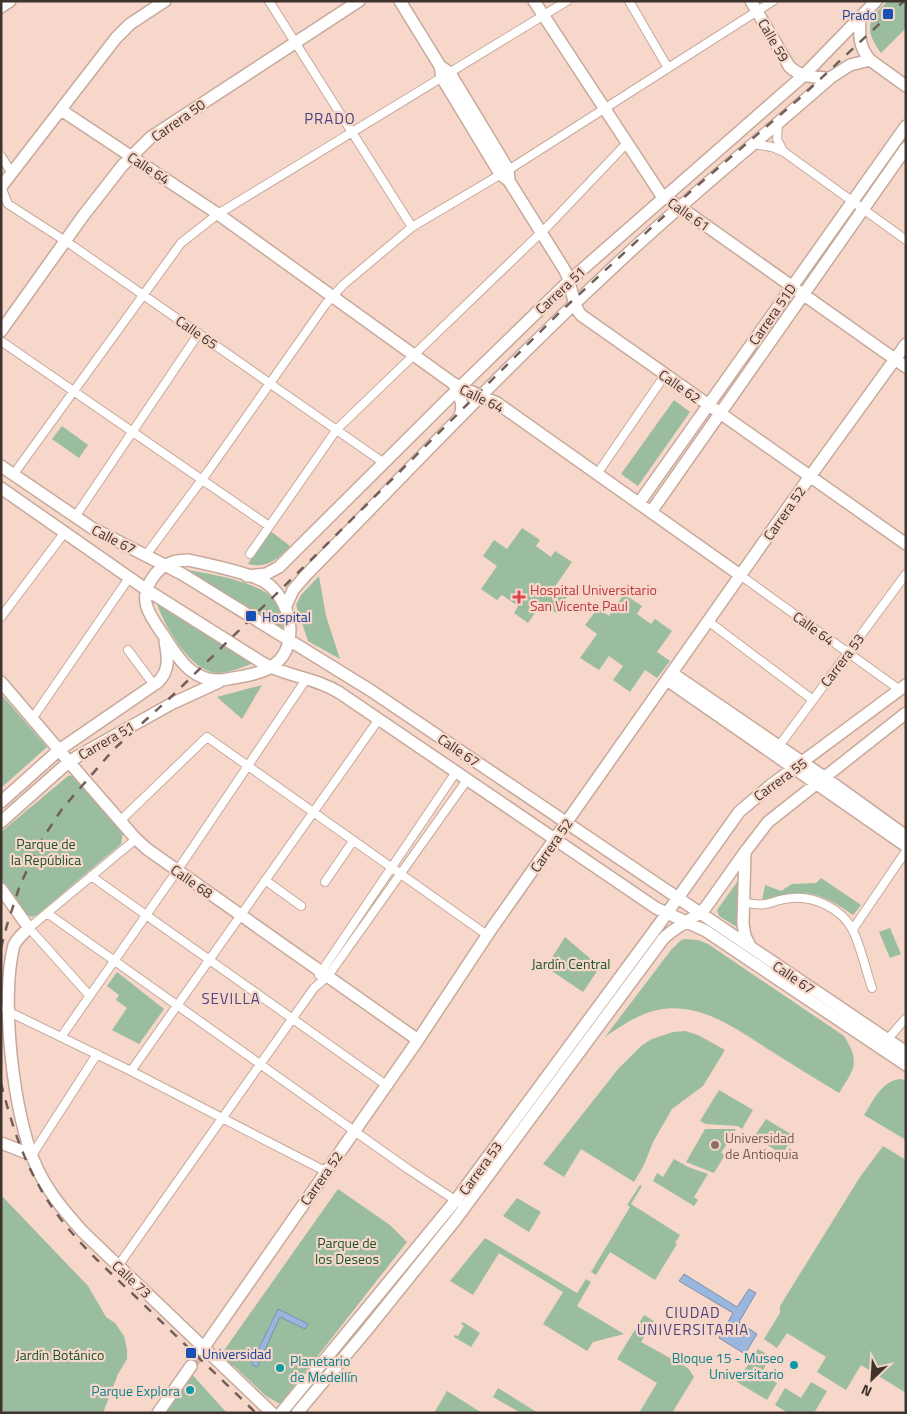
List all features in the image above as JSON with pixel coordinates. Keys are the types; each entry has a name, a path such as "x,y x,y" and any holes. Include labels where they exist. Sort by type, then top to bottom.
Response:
{"main road":[{"path":"1,7 10,1"},
{"path":"2,187 11,172 116,38 148,6 165,1"},
{"name":"Carrera 50","path":"1,331 65,240 122,166 151,137 360,1"},
{"name":"Calle 62","path":"400,1 566,273 576,309 587,321 906,544"},
{"name":"Calle 61","path":"534,1 657,189 664,196 906,367"},
{"name":"Carrera 51","path":"247,576 266,574 280,567 457,387 569,281 803,76 876,1"},
{"name":"Calle 59","path":"754,6 789,66 803,76"},
{"path":"860,19 859,39 870,60 906,86"},
{"name":"Carrera 51","path":"285,608 290,594 300,580 574,304 679,208 830,78 850,65 870,60"},
{"path":"803,76 830,78"},
{"name":"Calle 64","path":"61,110 218,214 457,387 482,395 497,403 740,576"},
{"name":"Carrera 51D","path":"638,503 906,126"},
{"name":"Carrera 51D","path":"650,512 906,148"},
{"name":"Carrera 52","path":"203,1349 418,1040 487,936 810,476 906,344"},
{"path":"457,387 462,408 459,418"},
{"name":"Calle 67","path":"1,466 97,531 166,565 370,690 906,1052"},
{"name":"Calle 67","path":"2,490 147,590 270,668 307,678 332,688 656,908 706,931 906,1065"},
{"path":"225,680 209,679 193,673 181,661 147,606 147,590 154,576 166,565 188,560 260,580 273,588 279,595 285,608 290,629 289,640 283,655 270,668"},
{"name":"Carrera 51","path":"1,802 59,750 161,679 167,667 168,655 164,636"},
{"name":"Carrera 51","path":"1,822 69,762 171,704 211,684 270,668"},
{"path":"670,677 779,746 798,765"},
{"path":"670,677 820,780 906,836"},
{"name":"Calle 68","path":"1,682 136,839 177,871 418,1040"},
{"name":"Carrera 55","path":"666,913 738,812 750,801 903,688"},
{"name":"Carrera 55","path":"700,913 710,903 768,822 906,713"},
{"path":"470,782 485,767"},
{"path":"820,780 906,846"},
{"path":"745,852 744,930 751,948"},
{"path":"2,891 29,928"},
{"name":"Carrera 53","path":"281,1413 460,1204 666,913"},
{"name":"Carrera 53","path":"297,1413 366,1331 658,944 671,931 700,913"},
{"name":"Calle 73","path":"29,928 17,941 10,955 2,1009 5,1045 14,1096 32,1155 50,1192 63,1209 118,1266 272,1413"},
{"path":"1,1143 32,1155"},
{"path":"158,1413 191,1366"}],"street":[{"path":"269,1 412,227"},
{"path":"13,475 181,243 218,214 352,133 444,72 544,17 568,1"},
{"path":"629,1 668,68"},
{"path":"146,555 332,296 412,227 506,175 604,108 668,68 754,6 773,1"},
{"path":"778,124 777,139 784,152"},
{"path":"250,554 337,429 541,232 627,143"},
{"path":"754,144 772,147 784,152 906,240"},
{"path":"1,156 11,172"},
{"name":"Calle 65","path":"2,187 5,203 65,240 384,463"},
{"path":"75,516 198,333"},
{"path":"1,341 269,526"},
{"path":"597,474 665,375"},
{"path":"1,617 65,532"},
{"name":"Carrera 53","path":"779,746 906,574"},
{"name":"Calle 64","path":"740,576 848,653 903,688"},
{"path":"32,719 129,578"},
{"path":"708,621 813,700"},
{"path":"128,650 154,685"},
{"path":"61,1037 177,871 307,678"},
{"path":"131,1071 379,719"},
{"path":"120,821 207,737 487,936"},
{"path":"324,974 391,868 456,772"},
{"path":"118,1266 324,974 470,782"},
{"path":"89,995 29,928 136,839"},
{"path":"325,882 354,841"},
{"path":"853,929 906,851"},
{"path":"92,876 386,1086"},
{"path":"265,880 300,906"},
{"path":"744,902 763,906 788,898 805,898 815,900 834,910 853,929 872,988"},
{"path":"47,913 460,1204"},
{"path":"2,1009 97,1054 322,1169 328,1170"},
{"path":"887,1040 906,1018"},
{"path":"32,1155 97,1054"}],"green space":[{"path":"888,1 906,1 906,28 881,53 872,38 870,26 876,14"},
{"path":"674,400 690,412 638,486 621,474"},
{"path":"62,426 88,445 79,458 52,439"},
{"path":"522,528 540,540 536,546 551,557 555,551 572,562 554,588 567,597 556,613 542,603 528,623 514,613 518,606 502,595 497,600 481,589 497,566 483,556 494,540 507,549"},
{"path":"269,530 290,546 272,562 261,565 248,564"},
{"path":"184,569 233,579 258,588 268,594 276,601 279,608 283,631"},
{"path":"319,576 326,616 340,659 308,641 296,605 301,595"},
{"path":"624,594 642,606 637,614 651,624 655,619 672,631 657,652 670,661 657,678 645,670 630,692 613,680 623,666 609,656 599,670 580,658 597,634 585,625 598,608 609,616"},
{"path":"156,601 254,663 225,672 216,673 206,670 187,655 179,645 165,622"},
{"path":"262,685 242,719 217,697"},
{"path":"1,694 47,747 1,788"},
{"name":"Parque de la República","path":"75,775 123,833 121,844 37,915 32,917 28,915 1,884 1,832 68,776"},
{"path":"740,878 740,929 719,916 717,910"},
{"path":"821,878 861,905 853,915 834,903 812,894 792,893 762,901 765,885 781,891 792,884 816,883"},
{"path":"890,928 901,954 890,958 879,932"},
{"name":"Jardín Central","path":"565,937 600,967 583,992 546,967"},
{"path":"681,940 698,940 708,944 844,1036 852,1053 854,1066 839,1093 733,1027 720,1020 693,1011 678,1009 656,1010 632,1020 605,1037 671,950"},
{"path":"117,972 164,1009 139,1044 112,1030 127,1008 116,1000 119,995 107,986"},
{"path":"685,1031 698,1035 725,1050 703,1086 672,1109 653,1142 644,1165 634,1182 581,1149 564,1177 543,1164 619,1068 641,1046 652,1039 673,1032"},
{"path":"906,1080 906,1140 864,1115 882,1088 892,1081"},
{"path":"719,1090 753,1110 742,1129 738,1126 706,1124 700,1121"},
{"path":"766,1119 794,1136 782,1154 754,1137"},
{"path":"705,1129 736,1129 721,1153 725,1155 714,1173 686,1162"},
{"path":"883,1146 906,1160 906,1393 861,1365 846,1390 817,1372 826,1357 787,1333 777,1348 764,1339 780,1313 780,1306 860,1177"},
{"path":"674,1159 688,1167 708,1174 694,1197 698,1200 694,1206 653,1181 657,1173 663,1177"},
{"path":"640,1185 642,1186 631,1204 680,1235 675,1243 677,1244 655,1280 610,1252 596,1275 591,1272 630,1207 627,1205"},
{"name":"Parque de los Deseos","path":"338,1189 390,1225 407,1242 280,1404 266,1396 234,1366 229,1365 220,1356"},
{"name":"Jardín Botánico","path":"1,1195 88,1286 106,1317 115,1323 124,1336 127,1359 118,1374 103,1413 1,1413"},
{"path":"517,1198 541,1212 529,1232 503,1216"},
{"path":"485,1238 577,1293 586,1279 591,1282 577,1306 624,1334 593,1342 587,1351 543,1324 563,1292 499,1253 473,1295 450,1281"},
{"path":"644,1315 654,1321 641,1342 688,1368 694,1377 672,1413 639,1413 657,1383 617,1359"},
{"path":"463,1322 480,1333 471,1347 454,1337 455,1335 458,1336 464,1326 461,1324"},
{"path":"758,1349 771,1357 761,1373 777,1383 767,1400 737,1382"},
{"name":"Parque Explora","path":"188,1370 227,1413 158,1413"},
{"path":"811,1382 827,1391 814,1413 788,1413 775,1405 785,1388 801,1398"},
{"path":"498,1388 538,1413 521,1413 493,1397"},
{"path":"447,1391 482,1413 434,1413"}],"water":[{"path":"684,1274 737,1307 749,1289 756,1293 739,1322 757,1334 745,1354 719,1338 733,1313 679,1281"},
{"path":"278,1309 308,1324 305,1329 280,1317 257,1367 252,1365 253,1360"}],"tunnel":[{"path":"191,1366 202,1350"}],"railway":[{"path":"1,948 20,885 41,841 62,809 114,749 172,696 315,556 560,312 690,192 801,97 904,1"},
{"path":"1,1083 21,1149 39,1186 59,1217 96,1259 256,1413"}],"place":[{"name":"Prado","path":"888,14"},
{"name":"Hospital Universitario San Vicente Paul","path":"519,597"},
{"name":"Hospital","path":"251,616"},
{"name":"Universidad de Antioquia","path":"715,1145"},
{"name":"Universidad","path":"191,1353"},
{"name":"Bloque 15 - Museo Universitario","path":"794,1365"},
{"name":"Planetario de Medellín","path":"280,1368"},
{"name":"Parque Explora","path":"190,1390"}],"district":[{"name":"PRADO","path":"330,118"},
{"name":"SEVILLA","path":"231,998"},
{"name":"CIUDAD UNIVERSITARIA","path":"693,1320"}]}
